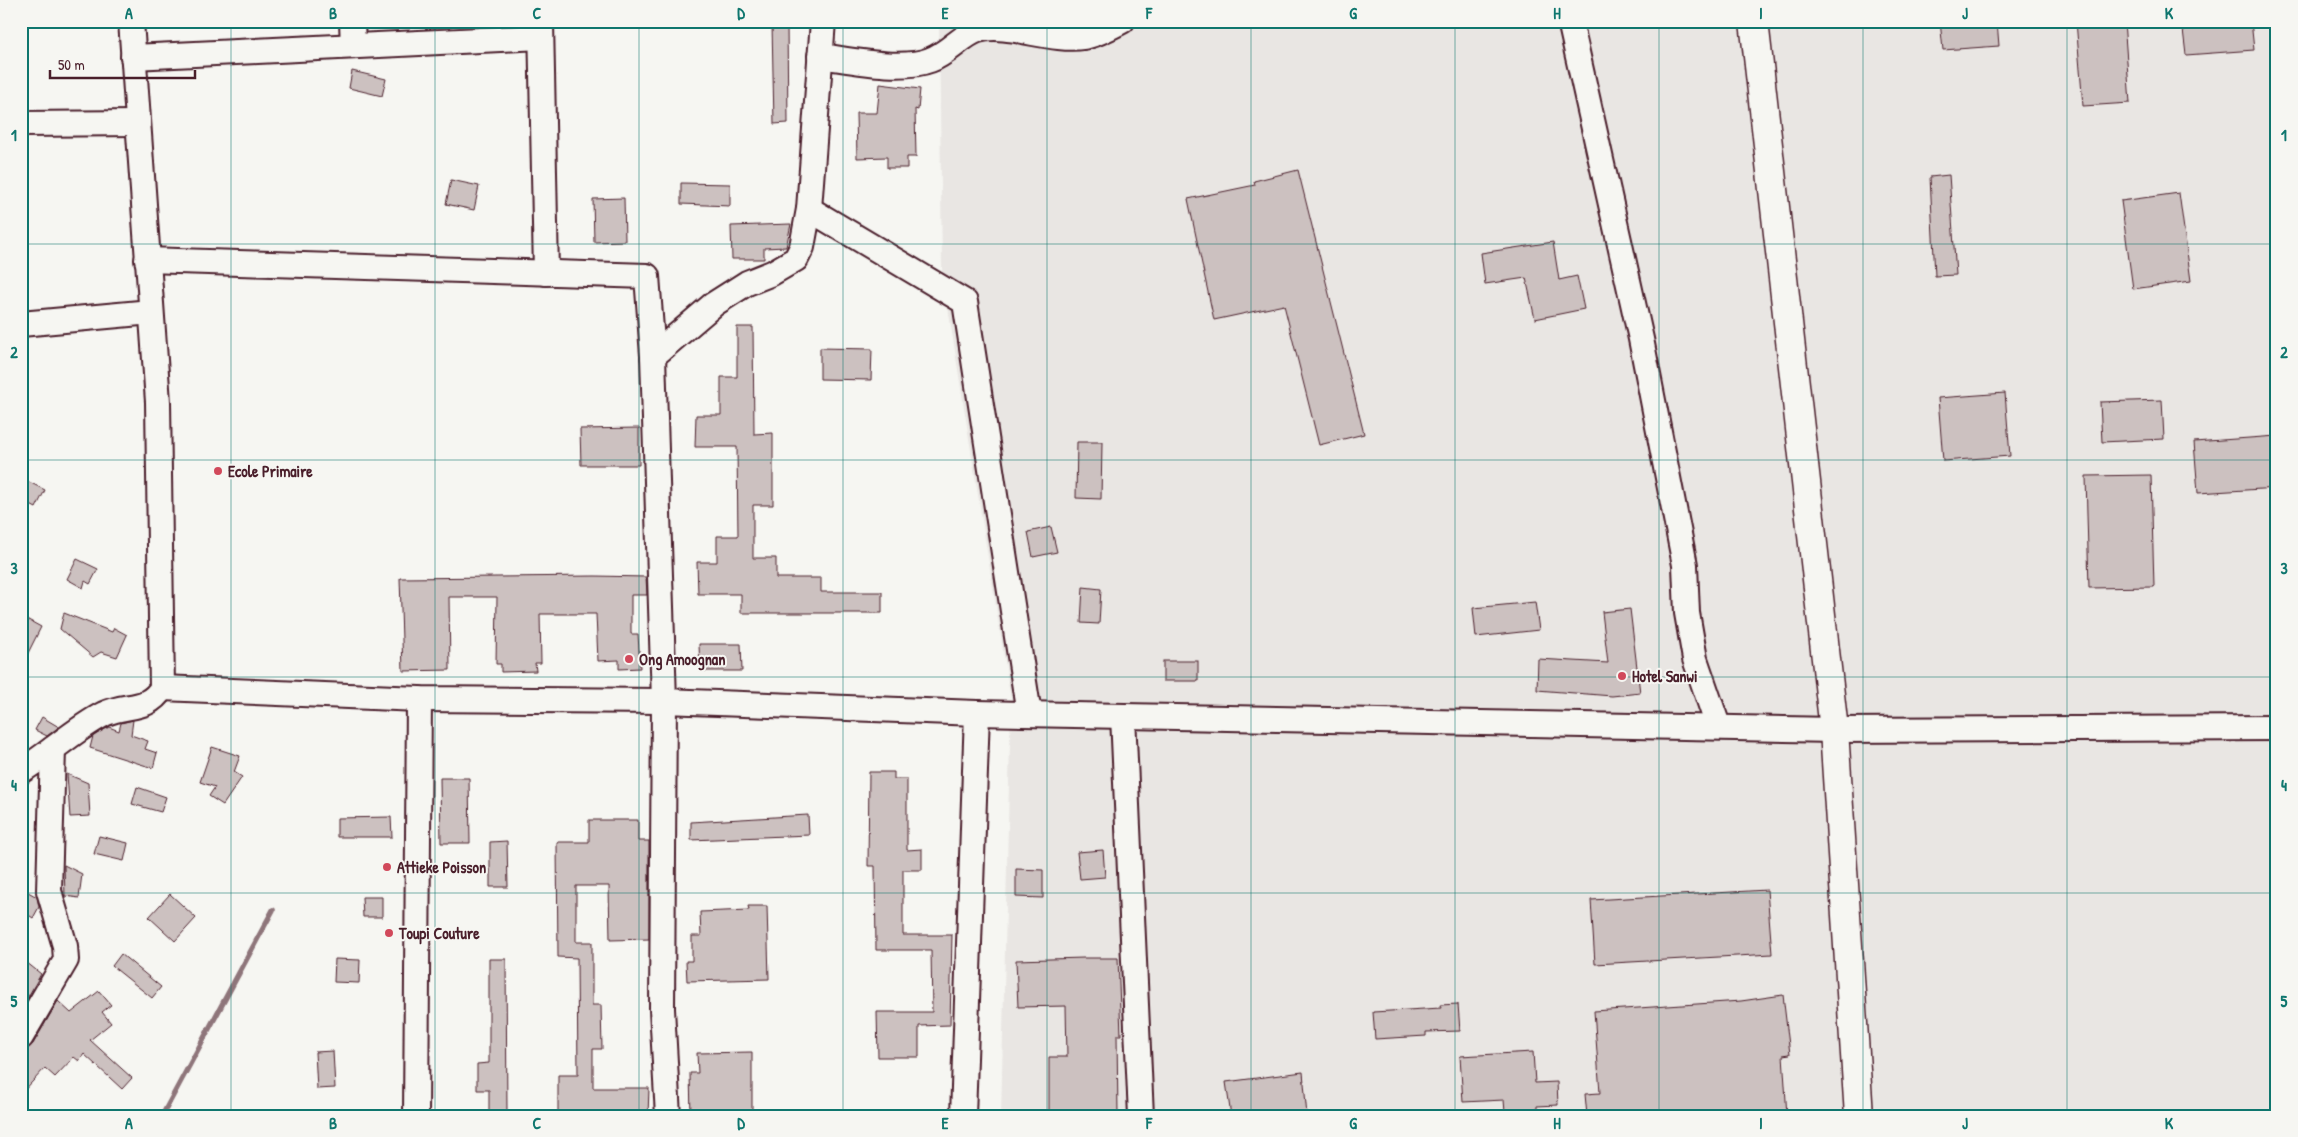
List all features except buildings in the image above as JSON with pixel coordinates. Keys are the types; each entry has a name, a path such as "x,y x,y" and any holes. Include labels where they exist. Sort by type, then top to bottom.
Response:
{"street":[{"path":"21,771 104,714 155,700 162,688 158,402 131,21"},
{"path":"352,21 353,46"},
{"path":"653,356 714,304 747,283 772,273 796,259 802,247 809,209 823,21"},
{"path":"820,56 884,64 913,64 929,61 952,49 966,36 978,30 1000,29 1061,38 1085,37 1122,21"},
{"path":"1570,21 1641,339 1685,565 1687,613 1695,659 1718,726"},
{"path":"1754,21 1834,730 1859,1116"},
{"path":"133,57 353,46 541,29 546,273"},
{"path":"21,124 138,123"},
{"path":"809,209 965,302 1029,714"},
{"path":"147,260 647,276 653,356 664,701 662,1009 668,1116"},
{"path":"21,324 151,312"},
{"path":"162,688 420,699 664,701 977,713 1718,726 1834,730 2277,728"},
{"path":"416,1116 420,699"},
{"path":"963,1116 977,713"},
{"path":"1123,716 1141,1116"},
{"path":"21,1037 66,960 65,946 50,891 54,749"}],"shaded area":[{"path":"939,21 2277,21 2277,1116 1001,1116 1011,700 942,270"}],"waterway":[{"path":"162,1116 273,910"}],"place":[{"name":"Ecole Primaire","path":"218,471"},
{"name":"Ong Amoognan","path":"629,659"},
{"name":"Hotel Sanwi","path":"1622,676"},
{"name":"Attieke Poisson","path":"387,867"},
{"name":"Toupi Couture","path":"389,933"}]}
